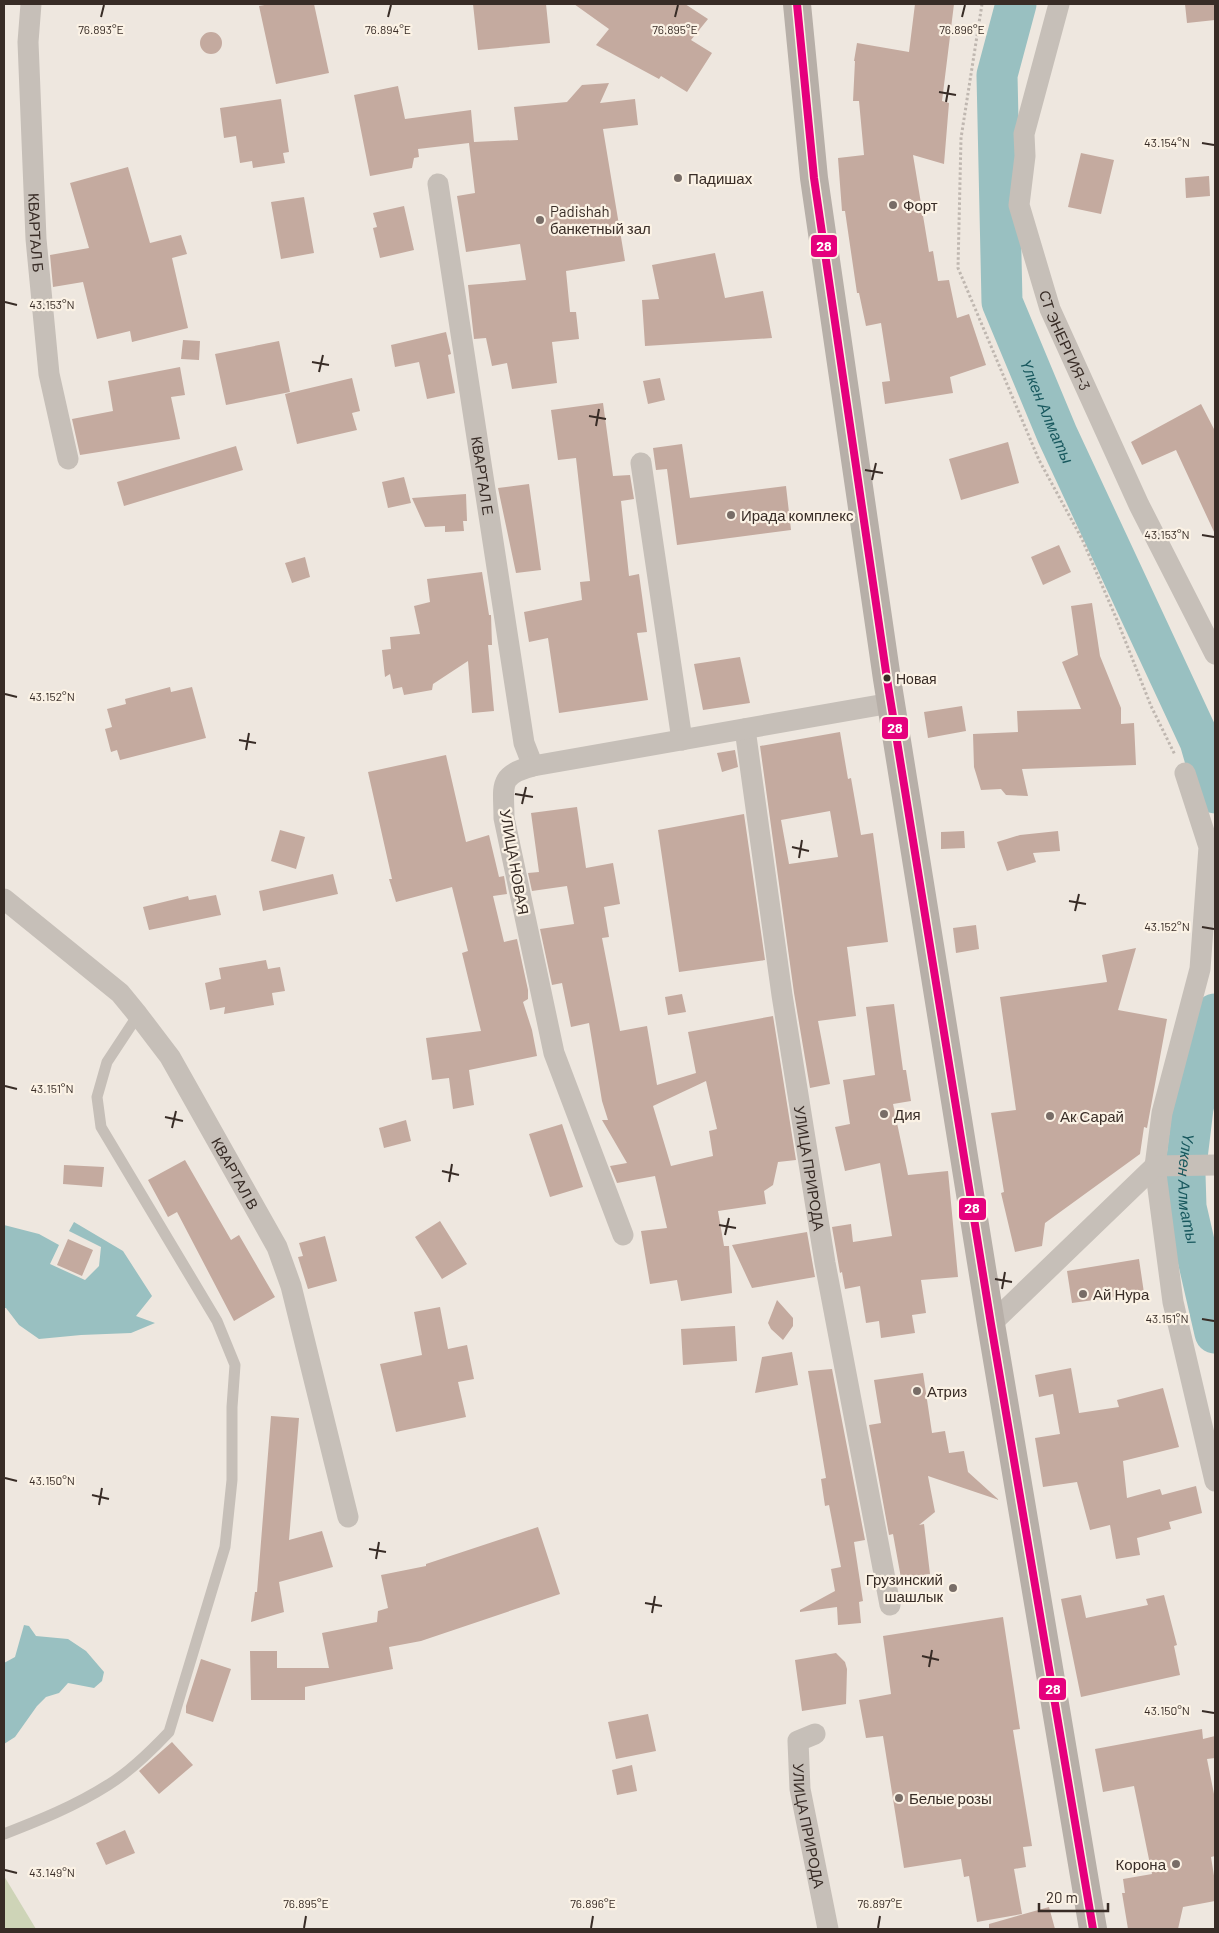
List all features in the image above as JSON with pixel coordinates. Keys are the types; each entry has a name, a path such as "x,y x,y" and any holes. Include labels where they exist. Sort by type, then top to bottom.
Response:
{"main road":[{"path":"797,4 814,178 891,704 991,1324 1093,1929"}],"street":[{"name":"КВАРТАЛ Б","path":"31,4 28,42 36,239 49,374 68,459"},
{"name":"СТ ЭНЕРГИЯ-3","path":"1059,4 1024,134 1025,156 1018,205 1050,309 1139,505 1215,654"},
{"name":"КВАРТАЛ Е","path":"438,184 524,743 533,766"},
{"path":"641,463 682,740"},
{"name":"УЛИЦА НОВАЯ","path":"623,1235 554,1053 504,818 504,784 513,772 533,766 891,704"},
{"name":"УЛИЦА ПРИРОДА","path":"746,729 782,995 825,1263 890,1605"},
{"path":"1185,773 1208,847 1200,969 1162,1113 1164,1166 1174,1302 1215,1481"},
{"name":"КВАРТАЛ В","path":"4,900 120,993 138,1015 170,1057 277,1247 291,1286 348,1517"},
{"path":"991,1324 1164,1166 1215,1165"},
{"name":"УЛИЦА ПРИРОДА","path":"815,1734 798,1740 800,1789 828,1929"}],"lane":[{"path":"4,1834 63,1810 110,1784 148,1754 169,1732 226,1547 232,1480 232,1407 235,1365 217,1321 101,1127 98,1097 107,1062 138,1015"}],"path":[{"path":"982,4 961,138 958,268 1039,460 1082,539 1151,706 1185,773"}],"green space":[{"path":"4,1876 36,1929 4,1929"}],"water":[{"path":"74,1222 123,1251 152,1296 136,1316 155,1323 131,1333 39,1339 19,1325 4,1308 4,1225 39,1234 59,1245 50,1264 85,1280 99,1266 101,1247 69,1231"},
{"path":"24,1625 29,1626 36,1636 68,1639 86,1651 104,1672 102,1681 94,1688 68,1683 59,1693 46,1697 37,1706 15,1737 4,1744 4,1663 15,1657"}],"building":[{"path":"270,4 314,4 329,73 276,84 259,6"},
{"path":"473,4 546,4 550,43 478,50"},
{"path":"574,4 685,4 708,19 691,40 712,53 687,92 661,76 659,79 596,45 609,29"},
{"path":"915,4 954,4 942,101 949,103 944,164 913,155 929,252 933,251 938,281 949,280 957,318 969,314 986,365 950,377 953,393 885,404 882,382 890,381 881,323 866,326 859,293 857,293 845,211 842,211 838,158 864,155 859,101 853,101 854,61 857,43 909,52"},
{"path":"1185,4 1215,4 1215,20 1187,23"},
{"path":"211,32 219,35 222,43 219,51 211,54 203,51 200,43 203,35"},
{"path":"609,83 600,103 635,99 638,125 603,129 625,261 566,271 570,312 576,312 579,339 552,342 557,383 512,389 507,363 492,366 486,338 474,339 468,285 526,280 520,244 466,252 457,196 475,193 469,143 418,149 419,157 414,158 412,168 370,176 354,95 398,86 405,119 471,110 474,142 518,140 514,107 567,102 582,85"},
{"path":"281,99 289,152 283,153 285,163 253,168 252,161 240,163 236,136 224,138 220,108"},
{"path":"1081,153 1114,160 1101,214 1068,207"},
{"path":"128,167 150,243 181,235 187,254 172,258 188,328 132,342 130,331 97,339 83,282 53,287 50,255 89,248 70,183"},
{"path":"1209,176 1210,196 1186,198 1185,178"},
{"path":"304,197 314,253 281,259 271,202"},
{"path":"404,206 414,250 380,258 373,228 377,227 373,213"},
{"path":"715,253 725,298 763,291 772,338 645,346 642,300 659,299 652,265"},
{"path":"446,332 451,354 448,355 455,393 427,399 419,362 395,367 391,345"},
{"path":"183,340 200,341 199,360 181,359"},
{"path":"279,341 290,392 226,405 215,354"},
{"path":"180,367 185,395 171,397 180,439 80,455 72,419 113,411 108,381"},
{"path":"352,378 360,411 352,413 357,430 297,444 285,394"},
{"path":"660,378 665,400 648,404 643,381"},
{"path":"603,403 613,476 630,475 634,499 621,501 629,576 639,574 647,632 637,633 648,700 559,713 548,638 529,642 524,612 582,600 580,582 590,581 576,458 558,460 551,410"},
{"path":"1201,404 1215,431 1215,534 1176,450 1142,465 1131,442"},
{"path":"1008,442 1019,483 961,500 949,459"},
{"name":"Ирада комплекс","path":"682,444 690,498 786,486 791,530 677,545 667,469 656,470 653,448"},
{"path":"236,446 243,470 124,506 117,482"},
{"path":"404,477 411,503 388,508 382,482"},
{"path":"529,484 541,570 516,573 498,488"},
{"path":"466,494 467,521 463,521 464,531 445,532 445,526 425,527 412,498"},
{"path":"1059,545 1071,572 1043,585 1031,557"},
{"path":"305,557 310,577 292,583 285,563"},
{"path":"482,572 489,615 491,615 492,645 488,645 494,711 472,713 468,661 433,684 432,690 404,695 402,687 393,689 390,674 385,677 382,650 391,649 390,637 420,634 414,606 430,602 427,579"},
{"path":"1092,603 1100,656 1121,708 1121,724 1134,723 1136,765 1022,769 1028,796 1006,795 1001,789 981,790 974,767 973,734 1018,732 1017,711 1081,709 1062,662 1078,655 1071,606"},
{"path":"740,657 750,703 703,710 694,664"},
{"path":"170,687 171,692 192,687 206,738 120,760 117,750 111,752 105,729 112,727 107,709 126,704 125,699"},
{"path":"962,706 966,731 928,738 924,712"},
{"path":"840,732 848,779 851,778 861,835 873,833 888,942 847,947 856,1016 818,1021 830,1084 810,1088 794,993 760,746","holes":["830,811 838,857 789,864 781,820"]},
{"path":"735,750 738,767 722,772 717,753"},
{"path":"446,755 466,842 489,835 499,877 504,876 507,894 493,896 504,942 517,939 528,990 528,999 523,1002 532,1030 537,1056 469,1070 474,1105 453,1109 449,1078 432,1080 426,1038 481,1031 462,953 468,951 452,887 396,902 389,879 392,879 368,772"},
{"path":"577,807 586,868 613,863 620,904 604,907 609,937 602,938 620,1031 647,1026 657,1085 696,1073 688,1032 773,1016 796,1160 778,1162 773,1185 764,1191 766,1204 718,1211 724,1246 729,1246 732,1293 681,1301 677,1280 650,1284 641,1231 667,1228 655,1176 617,1183 610,1166 627,1163 602,1120 608,1120 602,1101 589,1023 571,1027 562,983 552,985 540,929 574,924 567,886 532,891 528,873 539,872 531,813","holes":["706,1081 717,1129 709,1131 713,1156 671,1166 653,1106"]},
{"path":"744,814 765,960 679,972 658,830"},
{"path":"280,830 305,837 296,869 271,861"},
{"path":"964,831 965,848 941,849 941,832"},
{"path":"1058,831 1060,851 1033,853 1036,862 1007,871 997,842 1020,835"},
{"path":"333,874 338,894 263,911 259,891"},
{"path":"216,895 221,915 149,930 143,907 188,896 189,900"},
{"path":"976,925 979,949 956,953 953,928"},
{"path":"1136,948 1118,1010 1167,1019 1147,1128 1144,1127 1140,1154 1045,1223 1042,1246 1015,1252 1001,1193 1004,1192 991,1113 1016,1110 1000,997 1107,982 1102,955"},
{"path":"266,960 268,969 280,967 285,991 272,993 274,1005 224,1014 225,1007 210,1010 205,983 221,979 219,968"},
{"path":"682,994 686,1012 668,1015 665,997"},
{"path":"894,1004 903,1070 906,1070 911,1101 893,1104 908,1175 948,1171 958,1277 921,1280 926,1313 912,1315 915,1333 881,1338 879,1321 866,1323 860,1286 845,1289 842,1272 840,1273 832,1227 851,1224 853,1242 892,1236 880,1163 845,1171 835,1127 850,1124 843,1080 875,1075 866,1007"},
{"path":"406,1120 411,1141 384,1148 379,1128"},
{"path":"562,1124 583,1187 550,1197 529,1134"},
{"path":"185,1160 231,1240 239,1235 275,1297 234,1321 177,1212 168,1217 148,1180"},
{"path":"64,1165 104,1167 102,1187 63,1184"},
{"path":"440,1221 467,1264 442,1279 415,1237"},
{"path":"807,1232 815,1277 752,1288 732,1245"},
{"path":"325,1236 337,1281 308,1289 298,1257 303,1256 299,1243"},
{"path":"68,1239 93,1250 82,1276 57,1265"},
{"path":"1139,1259 1144,1293 1072,1303 1067,1271"},
{"path":"777,1300 793,1318 793,1326 783,1340 771,1329 768,1323"},
{"path":"440,1307 448,1349 467,1345 474,1379 458,1382 466,1417 396,1432 380,1364 422,1355 414,1312"},
{"path":"735,1326 737,1361 683,1365 681,1329"},
{"path":"792,1352 798,1385 755,1393 762,1357"},
{"path":"1071,1368 1079,1413 1119,1407 1117,1400 1163,1388 1179,1447 1123,1461 1127,1498 1160,1489 1162,1495 1196,1486 1202,1513 1169,1522 1171,1529 1137,1538 1140,1555 1116,1559 1110,1525 1090,1530 1077,1482 1043,1487 1035,1438 1060,1434 1053,1394 1039,1397 1035,1375"},
{"path":"832,1369 865,1540 854,1542 863,1601 859,1602 861,1623 838,1625 837,1607 800,1612 800,1610 835,1591 831,1569 841,1567 829,1505 825,1506 821,1479 826,1478 808,1371"},
{"path":"923,1373 932,1433 945,1431 949,1453 964,1451 968,1472 999,1500 928,1476 935,1512 919,1525 924,1524 930,1574 901,1578 893,1534 889,1535 869,1425 881,1423 874,1380"},
{"path":"271,1416 299,1418 289,1540 322,1531 333,1567 279,1582 284,1612 251,1622 255,1592 257,1592"},
{"path":"538,1527 560,1594 421,1641 389,1647 393,1669 305,1687 305,1700 251,1700 250,1651 277,1651 277,1668 329,1668 322,1633 377,1622 378,1611 388,1608 381,1575 426,1566 426,1564"},
{"path":"1081,1595 1086,1618 1148,1605 1146,1599 1164,1595 1177,1645 1174,1646 1180,1675 1081,1697 1061,1599"},
{"path":"1003,1617 1020,1729 1013,1730 1032,1846 1023,1847 1026,1867 1014,1869 1022,1914 977,1922 969,1876 964,1877 961,1859 904,1868 883,1736 866,1738 859,1700 891,1694 883,1636"},
{"path":"836,1653 845,1662 847,1669 846,1704 802,1711 795,1660"},
{"path":"201,1659 231,1669 213,1722 186,1713 186,1706"},
{"path":"648,1714 656,1751 616,1759 608,1722"},
{"path":"1202,1729 1203,1739 1215,1736 1215,1758 1207,1759 1215,1799 1215,1856 1211,1857 1215,1882 1215,1901 1183,1907 1178,1929 1128,1929 1122,1893 1125,1893 1123,1879 1152,1874 1134,1786 1103,1792 1095,1749"},
{"path":"172,1742 193,1765 159,1794 139,1771"},
{"path":"632,1765 637,1791 617,1795 612,1770"},
{"path":"125,1830 135,1853 106,1865 96,1843"},
{"path":"1049,1907 1055,1929 989,1929 989,1924"}],"waterway":[{"name":"Үлкен Алматы","path":"1016,4 997,75 1002,302 1057,434 1200,741 1215,793"},
{"name":"Үлкен Алматы","path":"1215,1014 1193,1108 1185,1174 1186,1207 1215,1333"}],"transit line":[{"name":"28","path":"797,4 814,178 887,679 991,1324 1093,1929"}],"place":[{"name":"Падишах","path":"678,178"},
{"name":"Форт","path":"893,205"},
{"name":"Padishah банкетный зал","path":"540,220"},
{"name":"Ирада комплекс","path":"731,515"},
{"name":"Новая","path":"887,678"},
{"name":"Дия","path":"884,1114"},
{"name":"Ак Сарай","path":"1050,1116"},
{"name":"Ай Нура","path":"1083,1294"},
{"name":"Атриз","path":"917,1391"},
{"name":"Грузинский шашлык","path":"953,1588"},
{"name":"Белые розы","path":"899,1798"},
{"name":"Корона","path":"1176,1864"}]}
